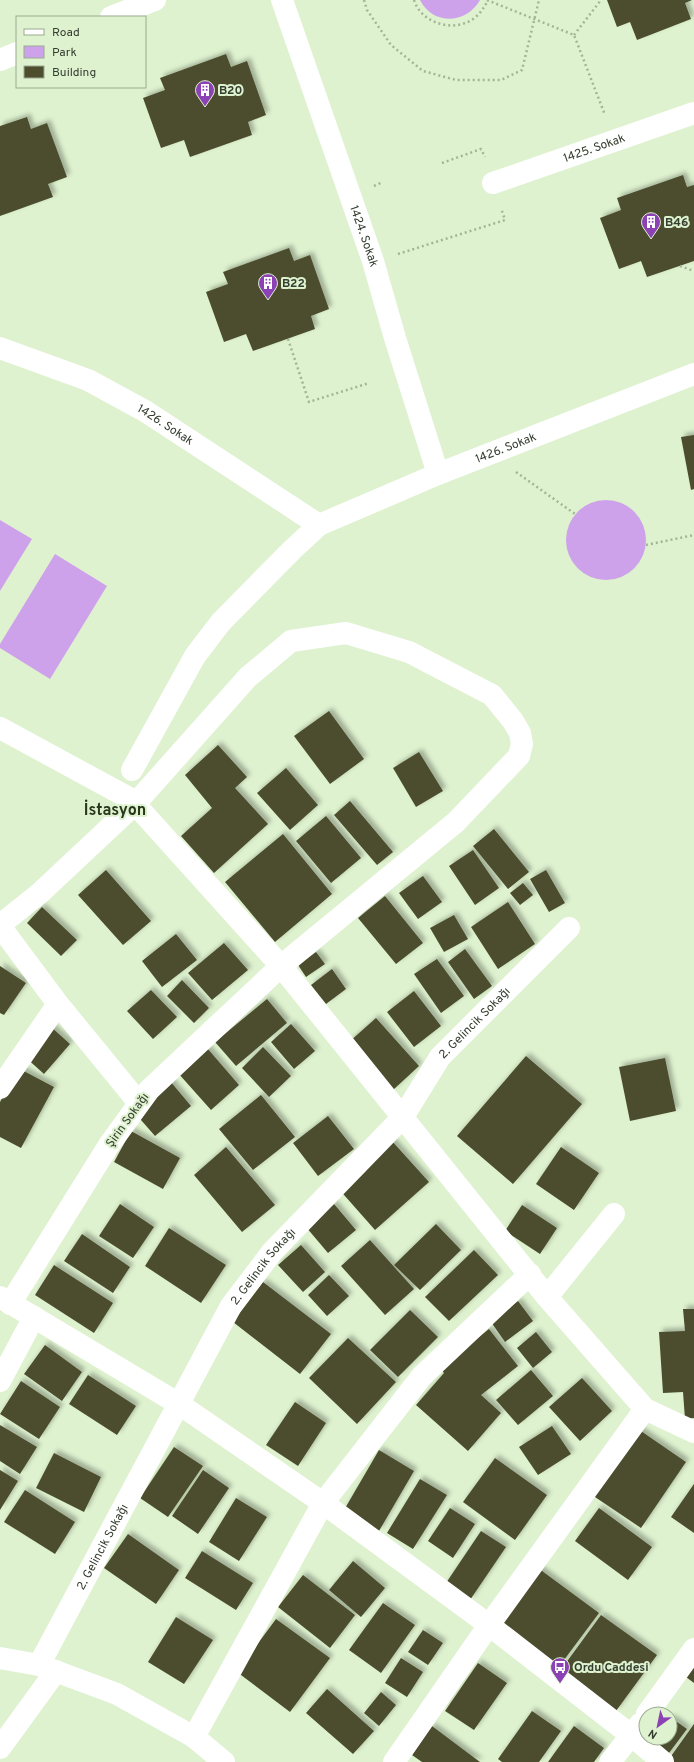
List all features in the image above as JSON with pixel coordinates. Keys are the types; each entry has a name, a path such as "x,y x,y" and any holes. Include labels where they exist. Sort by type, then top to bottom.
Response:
{"street":[{"path":"114,16 155,0"},
{"name":"1424. Sokak","path":"282,0 371,255 438,474"},
{"path":"0,60 16,53"},
{"name":"1425. Sokak","path":"493,183 694,113"},
{"name":"1426. Sokak","path":"0,348 94,383 144,411 319,525"},
{"name":"1426. Sokak","path":"132,770 195,656 217,627 292,550 319,525 438,474 694,374"},
{"name":"Şirin Sokağı","path":"0,926 40,893 135,804 248,677 291,641 346,633 409,652 492,695 513,721 520,733 522,744 519,756 456,822 281,966 154,1085 109,1144 5,1300"},
{"path":"0,728 129,798 135,804 281,966 547,1297 645,1409 694,1432"},
{"path":"0,926 58,1004 139,1103"},
{"name":"2. Gelincik Sokağı","path":"0,1748 48,1668 179,1404 231,1306 272,1252 403,1117 440,1057 569,928"},
{"path":"0,1088 58,1004"},
{"path":"547,1297 614,1214"},
{"path":"194,1737 324,1503 422,1376 530,1274"},
{"path":"5,1300 179,1404 324,1503 489,1625 632,1736 663,1762"},
{"path":"0,1381 34,1317"},
{"path":"394,1762 489,1625 645,1409"},
{"path":"653,1706 694,1649"},
{"path":"0,1658 48,1668 117,1694 194,1737 224,1762"},
{"path":"610,1762 638,1728"}],"path":[{"path":"364,0 367,10 391,45 423,71 456,80 502,80 522,70 539,0"},
{"path":"414,0 423,15 434,22 446,26 460,25 472,20 481,12 488,0 574,35 614,140"},
{"path":"574,35 601,0"},
{"path":"442,163 482,149"},
{"path":"409,251 505,220"},
{"path":"680,266 694,271"},
{"path":"288,339 309,402 369,383"},
{"path":"489,454 575,514"},
{"path":"646,545 694,535"}],"green space":[{"path":"420,0 480,0 467,14 450,19 441,18 433,14"},
{"path":"598,500 614,500 635,511 646,532 646,548 635,569 614,580 598,580 584,574 577,569 572,562 566,548 566,532 572,518 577,511 584,506"},
{"path":"0,520 32,539 0,591"},
{"path":"55,554 107,586 50,679 0,648 0,644"}],"building":[{"path":"607,0 692,0 685,3 691,19 637,40 630,22 617,27"},
{"name":"B20","path":"226,54 231,67 247,61 266,115 248,122 252,135 190,157 184,140 161,148 143,98 165,90 160,78"},
{"path":"27,117 31,129 47,123 67,177 48,184 53,197 0,216 0,126"},
{"name":"B46","path":"683,175 687,187 694,185 694,261 647,277 641,261 619,269 600,218 621,210 617,198"},
{"name":"B22","path":"289,248 294,261 310,255 329,309 311,316 315,329 253,351 246,334 224,342 206,292 228,284 223,272"},
{"path":"694,435 694,489 691,490 681,437"},
{"path":"329,711 364,759 330,784 294,736"},
{"path":"218,745 247,777 235,788 268,824 214,873 181,836 212,808 185,775"},
{"path":"419,752 443,791 416,807 393,768"},
{"path":"286,768 318,805 290,830 257,793"},
{"path":"350,801 393,852 377,865 334,815"},
{"path":"326,816 361,858 331,883 296,841"},
{"path":"494,829 529,872 508,889 473,846"},
{"path":"283,834 332,894 275,942 225,882"},
{"path":"473,850 499,888 475,905 449,866"},
{"path":"106,870 151,921 123,945 78,895"},
{"path":"546,870 565,903 549,912 530,879"},
{"path":"423,876 442,902 418,919 399,893"},
{"path":"523,883 533,895 520,905 510,893"},
{"path":"385,896 423,943 396,964 358,918"},
{"path":"508,902 535,944 498,969 471,927"},
{"path":"42,907 77,940 61,956 27,923"},
{"path":"454,915 468,939 444,952 430,928"},
{"path":"176,934 197,960 162,987 142,961"},
{"path":"224,943 248,970 212,1000 188,973"},
{"path":"465,949 492,986 474,999 448,962"},
{"path":"316,952 325,964 306,977 298,965"},
{"path":"437,959 464,996 441,1013 414,974"},
{"path":"0,966 26,983 4,1015 0,1013"},
{"path":"332,969 346,989 326,1004 311,985"},
{"path":"182,980 209,1008 194,1023 167,996"},
{"path":"151,990 177,1017 153,1039 127,1011"},
{"path":"414,991 441,1026 414,1047 387,1012"},
{"path":"267,999 287,1023 236,1066 215,1042"},
{"path":"376,1018 419,1066 393,1090 349,1042"},
{"path":"291,1024 315,1051 294,1069 271,1042"},
{"path":"50,1026 70,1044 44,1074 24,1056"},
{"path":"263,1047 291,1076 269,1097 242,1068"},
{"path":"207,1048 239,1085 211,1110 178,1073"},
{"path":"526,1056 582,1104 513,1184 457,1136"},
{"path":"665,1058 676,1111 630,1121 619,1067"},
{"path":"18,1068 54,1087 21,1148 0,1137 0,1102"},
{"path":"170,1081 191,1106 155,1136 134,1112"},
{"path":"261,1095 295,1137 253,1170 219,1129"},
{"path":"328,1116 354,1149 318,1176 293,1143"},
{"path":"131,1131 180,1158 163,1189 114,1162"},
{"path":"391,1140 429,1182 375,1230 337,1187"},
{"path":"226,1147 275,1205 242,1232 194,1175"},
{"path":"561,1147 599,1173 574,1210 536,1184"},
{"path":"120,1204 154,1227 133,1258 99,1236"},
{"path":"334,1204 356,1230 328,1253 306,1227"},
{"path":"522,1205 557,1228 540,1254 505,1231"},
{"path":"436,1224 461,1250 420,1290 394,1265"},
{"path":"169,1228 226,1265 201,1303 145,1266"},
{"path":"82,1234 130,1267 113,1293 64,1261"},
{"path":"370,1240 414,1289 385,1315 341,1266"},
{"path":"301,1245 325,1272 303,1292 278,1265"},
{"path":"474,1250 498,1275 449,1321 425,1297"},
{"path":"54,1265 113,1303 94,1333 35,1295"},
{"path":"329,1275 349,1296 327,1316 308,1295"},
{"path":"263,1282 331,1334 300,1374 233,1322"},
{"path":"518,1301 533,1321 505,1342 491,1322"},
{"path":"683,1309 694,1309 694,1418 685,1419 683,1392 663,1393 659,1332 685,1331"},
{"path":"410,1310 438,1337 398,1377 370,1350"},
{"path":"489,1329 518,1366 481,1395 501,1413 468,1451 416,1405 444,1373 440,1368"},
{"path":"536,1332 552,1352 533,1368 517,1348"},
{"path":"348,1338 396,1382 357,1424 309,1378"},
{"path":"45,1345 82,1372 62,1401 24,1374"},
{"path":"531,1370 553,1396 518,1425 496,1400"},
{"path":"88,1375 136,1406 117,1435 69,1404"},
{"path":"582,1378 612,1411 580,1441 549,1407"},
{"path":"21,1381 60,1407 39,1439 0,1414"},
{"path":"295,1402 326,1423 298,1466 266,1445"},
{"path":"0,1425 37,1447 20,1474 0,1461"},
{"path":"552,1426 571,1454 538,1475 519,1447"},
{"path":"638,1429 686,1462 641,1528 592,1495"},
{"path":"174,1447 203,1466 168,1517 140,1498"},
{"path":"379,1450 414,1471 379,1531 344,1510"},
{"path":"54,1453 101,1477 84,1512 36,1488"},
{"path":"495,1458 547,1495 515,1540 463,1502"},
{"path":"0,1470 18,1481 0,1510"},
{"path":"203,1470 229,1488 198,1534 172,1516"},
{"path":"420,1479 447,1495 413,1549 387,1533"},
{"path":"694,1484 694,1533 671,1517"},
{"path":"25,1490 75,1522 55,1554 4,1522"},
{"path":"236,1498 267,1517 239,1561 209,1542"},
{"path":"450,1508 475,1524 453,1558 428,1541"},
{"path":"599,1508 652,1547 628,1580 575,1541"},
{"path":"481,1531 506,1547 470,1600 446,1583"},
{"path":"128,1534 179,1570 156,1604 104,1568"},
{"path":"202,1551 253,1583 236,1610 185,1578"},
{"path":"353,1561 385,1588 361,1617 329,1590"},
{"path":"538,1568 599,1613 558,1668 498,1623"},
{"path":"303,1575 355,1615 330,1648 278,1607"},
{"path":"383,1603 415,1625 381,1673 349,1650"},
{"path":"601,1615 657,1655 616,1711 560,1671"},
{"path":"176,1617 213,1640 184,1684 148,1662"},
{"path":"276,1619 330,1658 290,1712 237,1672"},
{"path":"423,1630 443,1643 428,1665 408,1652"},
{"path":"401,1658 423,1672 407,1697 385,1683"},
{"path":"694,1658 694,1683 682,1674"},
{"path":"478,1663 507,1683 474,1730 445,1711"},
{"path":"327,1689 374,1731 353,1754 306,1713"},
{"path":"381,1692 396,1705 379,1726 364,1713"},
{"path":"532,1711 561,1731 539,1762 502,1762 498,1759"},
{"path":"678,1723 687,1729 678,1741"},
{"path":"694,1724 694,1762 672,1762 669,1759"},
{"path":"432,1726 480,1762 422,1762 412,1755"},
{"path":"574,1726 604,1748 594,1762 548,1762"},
{"path":"654,1746 674,1746 666,1757"}],"place":[{"name":"B20","path":"205,107"},
{"name":"B46","path":"651,239"},
{"name":"B22","path":"268,300"},
{"name":"Ordu Caddesi","path":"560,1684"}],"district":[{"name":"İstasyon","path":"115,809"}]}
